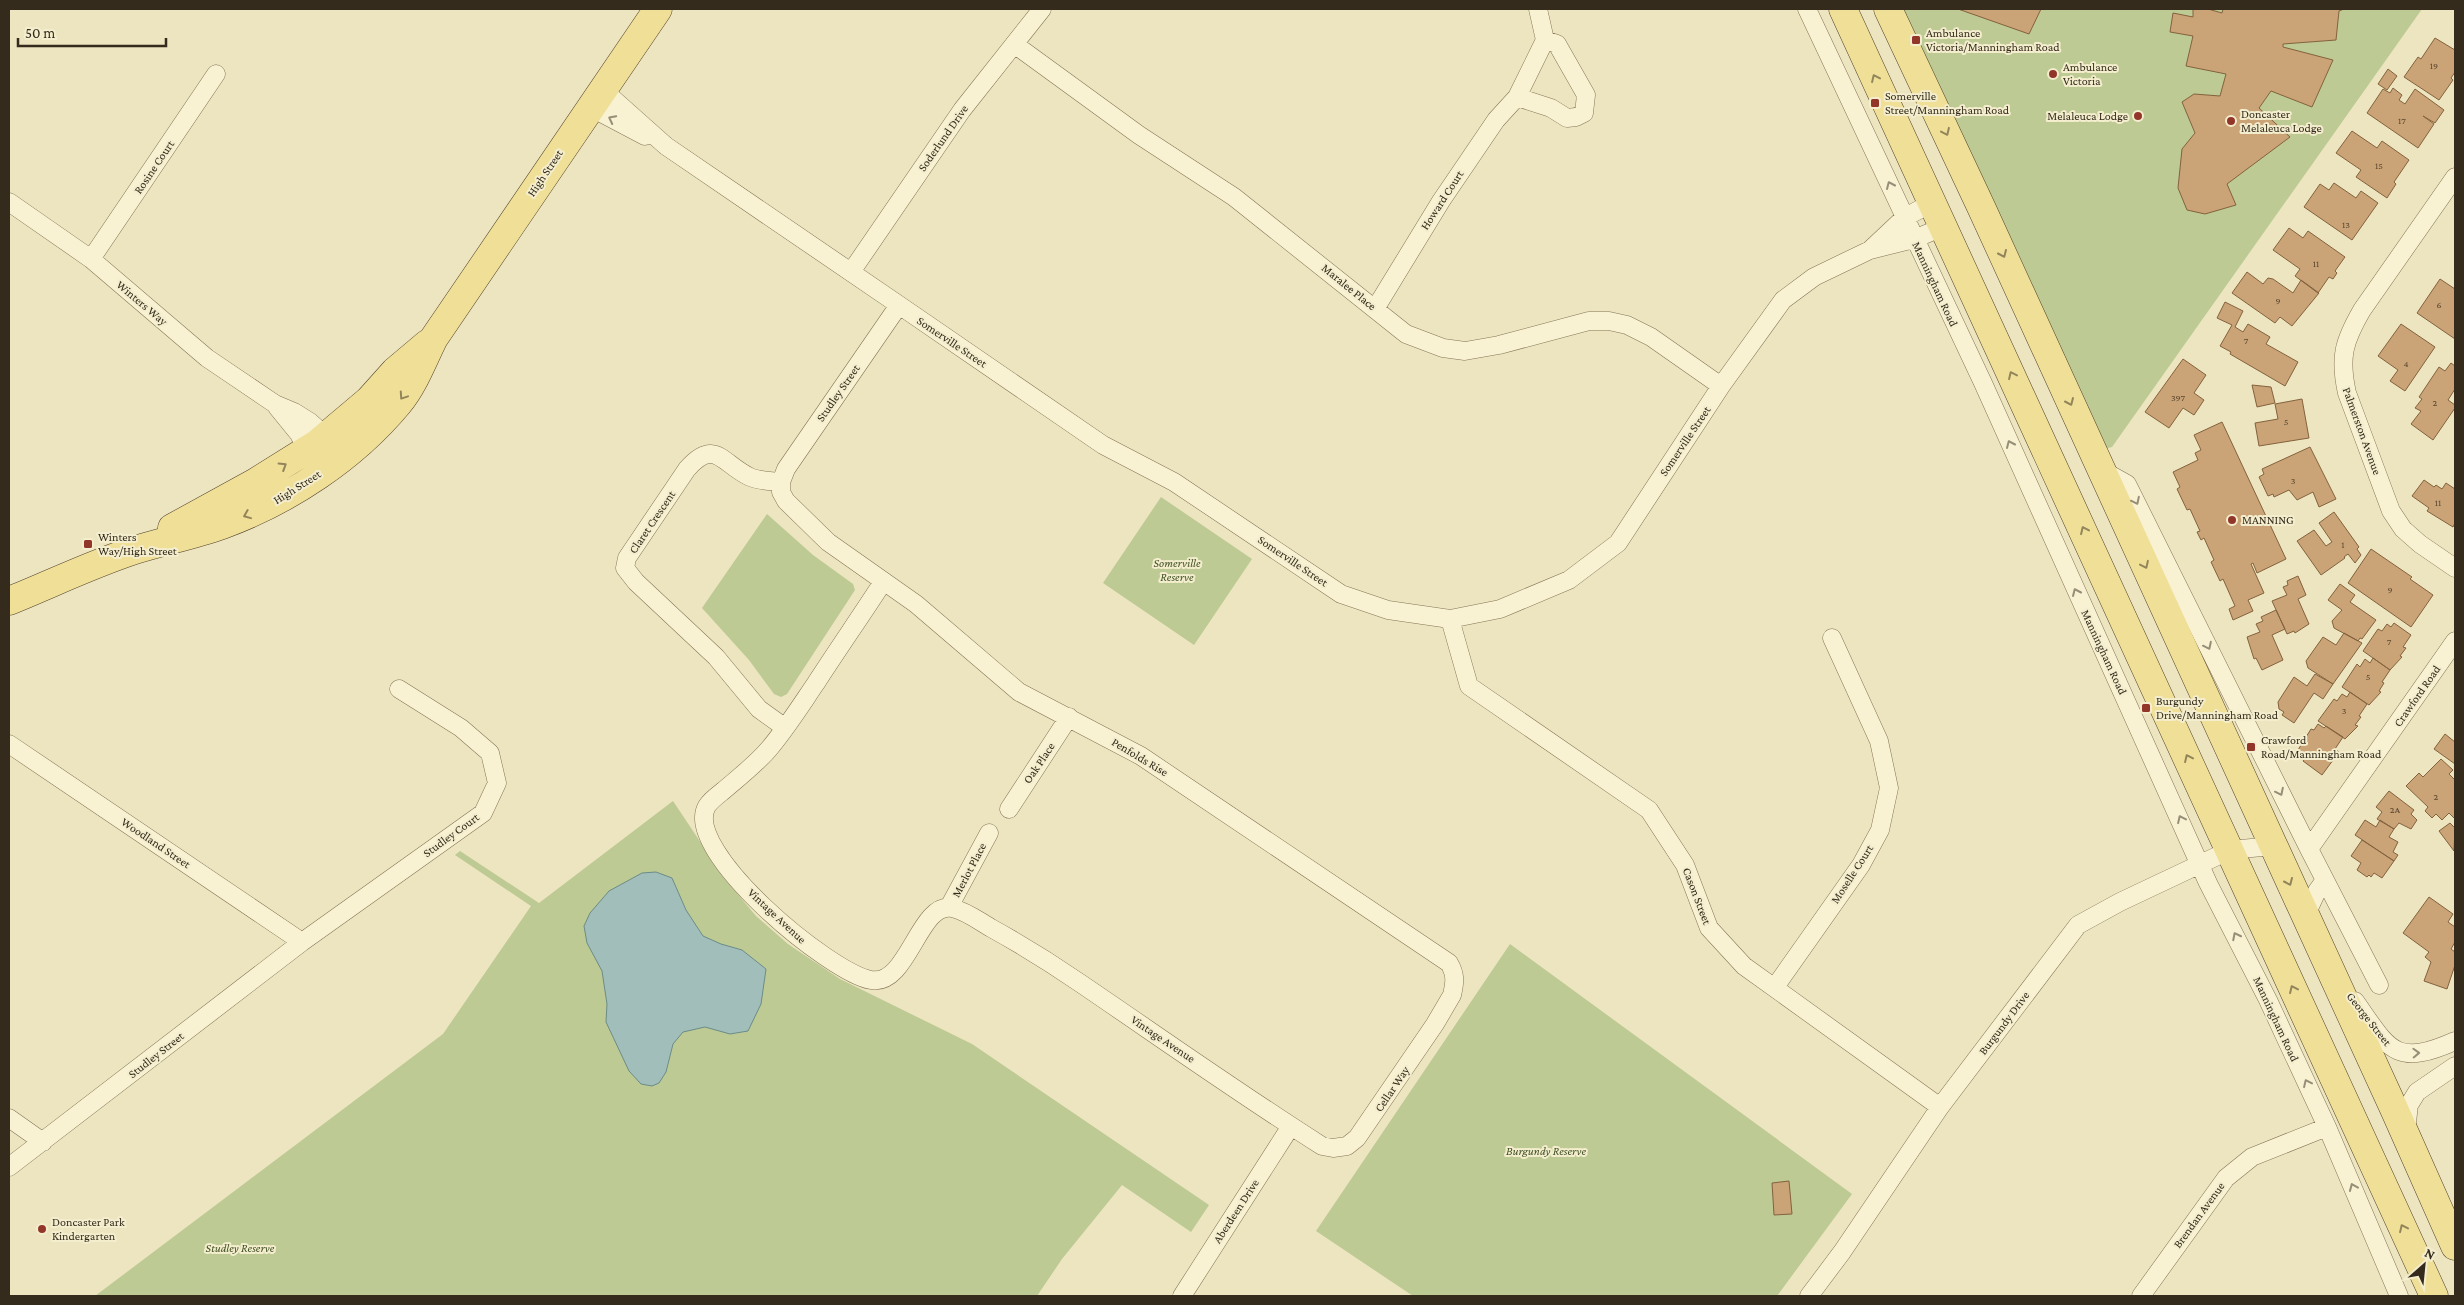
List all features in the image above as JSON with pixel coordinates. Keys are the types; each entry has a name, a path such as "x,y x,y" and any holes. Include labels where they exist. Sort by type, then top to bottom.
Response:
{"main road":[{"name":"High Street","path":"134,550 254,484 327,447 398,403 415,378 434,338 658,9"},
{"path":"1843,9 2434,1296"},
{"path":"1888,9 1971,185 2455,1246"},
{"path":"1933,202 1971,185"},
{"path":"1943,226 1982,209"},
{"name":"High Street","path":"9,600 134,550 222,525 255,512 320,474 327,447"},
{"path":"2337,1085 2375,1069"}],"street":[{"name":"Soderlund Drive","path":"851,272 962,110 1042,9"},
{"path":"1517,97 1551,108 1567,118 1576,117 1584,113 1586,96 1557,44 1545,40 1538,9"},
{"name":"Manningham Road","path":"1807,9 1983,383 2200,864 2268,1000 2327,1127 2399,1296"},
{"name":"Howard Court","path":"1375,309 1441,201 1496,120 1517,97 1545,40"},
{"name":"Maralee Place","path":"1014,44 1139,136 1234,197 1406,334 1443,348 1465,352 1499,346 1589,321 1609,321 1627,325 1651,337 1721,386"},
{"name":"Rosine Court","path":"91,260 216,74"},
{"name":"Somerville Street","path":"596,98 1103,445 1174,482 1341,594 1388,610 1450,618 1500,609 1569,580 1618,543 1721,386 1782,300 1814,277 1870,250 1914,239 1943,226"},
{"name":"Palmerston Avenue","path":"2455,177 2362,310 2350,330 2342,359 2342,373 2346,393 2391,511 2403,529 2420,544 2455,568"},
{"name":"Winters Way","path":"9,202 91,260 206,358 275,404 299,434 327,447"},
{"name":"Somerville Street","path":"1870,250 1904,218 1933,202"},
{"name":"Studley Street","path":"781,482 786,469 899,305"},
{"name":"Claret Crescent","path":"781,482 751,477 718,456 707,453 699,456 627,558 625,568 636,582 716,657 758,709 784,727"},
{"path":"2101,470 2127,484 2379,985"},
{"name":"Penfolds Rise","path":"781,482 781,492 786,501 828,542 916,604 1019,692 1141,756 1441,956 1454,971"},
{"name":"Vintage Avenue","path":"883,582 767,751 707,806 703,819 709,839 728,868 757,901 798,939 843,968 872,981 886,979 898,967 931,917 940,910 949,907 964,913 1039,955 1290,1126"},
{"name":"Cason Street","path":"1450,618 1469,686 1650,810 1685,865 1709,928 1744,966 1940,1107"},
{"name":"Moselle Court","path":"1775,987 1861,865 1880,830 1889,788 1878,740 1832,638"},
{"name":"Crawford Road","path":"2309,849 2455,641"},
{"name":"Studley Court","path":"302,942 482,813 496,784 490,753 461,728 399,689"},
{"name":"Oak Place","path":"1008,809 1069,718"},
{"name":"Woodland Street","path":"9,744 302,942"},
{"name":"Merlot Place","path":"949,907 989,834"},
{"name":"Burgundy Drive","path":"1809,1296 1842,1252 1940,1107 2078,925 2230,850 2273,846"},
{"path":"2305,917 2317,891 2325,880"},
{"name":"Studley Street","path":"9,1167 302,942"},
{"name":"George Street","path":"2325,960 2392,1049 2411,1054 2429,1052 2455,1041"},
{"name":"Cellar Way","path":"1290,1126 1322,1146 1334,1148 1346,1146 1357,1138 1435,1024 1452,995 1455,981 1454,971"},
{"path":"2406,1136 2408,1108 2417,1092 2455,1066"},
{"path":"9,1118 43,1142"},
{"name":"Aberdeen Drive","path":"1182,1296 1290,1126"},
{"name":"Brendan Avenue","path":"2141,1296 2226,1178 2252,1157 2327,1127"}],"green space":[{"path":"1886,9 2422,9 2112,447 2093,452"},
{"name":"Somerville Reserve","path":"1161,497 1252,559 1194,645 1103,583"},
{"path":"767,514 813,555 853,584 855,590 787,694 781,697 774,694 749,660 702,608"},
{"name":"Studley Reserve","path":"673,801 725,879 756,916 788,944 840,979 972,1044 1209,1205 1191,1232 1122,1185 1062,1259 1037,1296 95,1296 443,1034 531,906 455,855 460,851 539,903"},
{"name":"Burgundy Reserve","path":"1510,944 1852,1194 1777,1296 1413,1296 1316,1231"}],"water":[{"path":"656,872 672,878 686,910 703,936 742,950 766,969 761,1004 748,1031 730,1034 705,1027 683,1032 673,1044 666,1072 659,1083 652,1086 641,1084 629,1071 606,1022 607,1004 602,971 587,943 584,926 590,913 609,891 642,873"}],"building":[{"path":"1958,9 2041,9 2029,34"},
{"name":"Doncaster Melaleuca Lodge","path":"2193,9 2208,9 2222,13 2223,9 2344,9 2339,11 2336,40 2283,44 2283,47 2333,60 2312,107 2271,91 2259,108 2290,137 2227,184 2236,205 2205,214 2187,210 2178,188 2182,149 2195,133 2182,102 2194,94 2220,96 2226,74 2186,66 2193,36 2170,32 2173,13 2193,17"},
{"path":"2435,38 2455,50 2455,72 2451,78 2453,80 2439,100 2404,77 2418,57 2421,59"},
{"path":"2388,69 2397,76 2387,90 2378,84"},
{"path":"2393,88 2402,95 2399,100 2405,104 2415,89 2444,110 2435,123 2423,116 2434,124 2418,148 2367,113 2383,89 2390,93"},
{"path":"2352,131 2377,148 2382,141 2409,160 2394,182 2396,184 2387,198 2356,177 2361,170 2336,153"},
{"path":"2334,183 2356,198 2361,191 2378,203 2352,240 2304,207 2320,184 2329,190"},
{"path":"2289,228 2303,238 2308,231 2345,257 2335,271 2337,273 2333,279 2329,277 2318,293 2295,276 2300,269 2273,250"},
{"path":"2247,272 2263,284 2268,278 2273,279 2293,293 2301,280 2319,293 2292,326 2280,317 2275,323 2232,293"},
{"path":"2440,279 2455,289 2455,339 2417,313"},
{"path":"2225,302 2243,311 2235,327 2243,332 2248,324 2270,337 2266,344 2298,362 2285,386 2230,354 2231,352 2220,346 2232,325 2217,318"},
{"path":"2401,324 2435,347 2405,391 2390,381 2398,370 2378,356"},
{"path":"2183,359 2206,375 2194,393 2204,400 2194,415 2183,408 2169,428 2145,412"},
{"path":"2451,363 2455,366 2455,389 2448,400 2455,405 2455,408 2433,440 2411,424 2421,411 2415,408 2422,399 2419,397 2439,367 2445,371"},
{"path":"2252,385 2271,387 2275,403 2257,407"},
{"path":"2302,399 2309,438 2259,446 2255,423 2278,419 2275,404"},
{"name":"MANNING","path":"2222,422 2286,559 2257,573 2253,563 2251,564 2264,593 2248,600 2253,611 2233,620 2229,609 2235,606 2223,579 2220,581 2211,562 2214,560 2204,538 2201,540 2197,532 2200,531 2190,509 2187,510 2177,489 2180,487 2173,472 2198,460 2195,453 2201,450 2194,435"},
{"path":"2310,447 2336,499 2319,507 2313,492 2297,500 2289,490 2274,497 2273,494 2268,496 2259,477 2264,474 2262,469"},
{"path":"2424,480 2434,487 2436,485 2442,489 2446,483 2455,489 2455,523 2453,527 2427,511 2429,508 2412,496"},
{"path":"2334,512 2359,547 2357,549 2361,555 2355,563 2348,554 2321,575 2297,541 2314,530 2326,546 2332,542 2319,523"},
{"path":"2371,549 2412,577 2410,579 2433,595 2411,627 2348,583"},
{"path":"2298,576 2306,595 2298,599 2309,624 2295,633 2294,631 2287,634 2272,601 2287,595 2283,587 2288,585 2287,581"},
{"path":"2340,584 2355,595 2350,602 2376,620 2362,639 2360,638 2358,641 2334,628 2332,621 2342,610 2328,600"},
{"path":"2276,610 2285,629 2272,635 2283,660 2262,670 2256,658 2254,659 2247,637 2260,632 2256,624 2263,621 2261,617"},
{"path":"2394,623 2411,635 2403,647 2406,648 2400,656 2402,657 2390,670 2363,651 2378,629 2382,631 2387,624 2391,627"},
{"path":"2344,633 2362,643 2333,684 2308,668 2306,661 2323,637 2336,645"},
{"path":"2373,658 2390,670 2382,682 2384,683 2379,691 2381,692 2369,705 2342,687 2357,664 2360,667 2365,659 2370,663"},
{"path":"2315,674 2333,684 2323,699 2314,693 2294,723 2282,715 2284,712 2279,709 2278,702 2294,677 2307,686"},
{"path":"2350,692 2367,704 2355,725 2358,726 2345,739 2318,721 2334,699 2337,701 2342,694 2347,697"},
{"path":"2318,724 2324,728 2326,726 2343,737 2335,749 2339,752 2322,775 2303,761 2307,756 2298,750 2311,729 2314,730"},
{"path":"2445,734 2455,742 2455,764 2434,749"},
{"path":"2441,759 2453,770 2449,774 2455,780 2455,819 2449,813 2442,820 2436,814 2432,818 2425,811 2428,807 2406,786 2419,773 2423,777"},
{"path":"2389,791 2414,810 2411,814 2417,820 2411,829 2399,823 2394,829 2377,819 2382,812 2376,807"},
{"path":"2365,820 2376,827 2380,820 2394,829 2389,837 2398,842 2393,852 2398,855 2394,861 2355,835"},
{"path":"2450,823 2455,828 2454,851 2439,831"},
{"path":"2362,840 2394,861 2382,878 2374,873 2371,877 2369,875 2367,877 2357,870 2361,863 2351,856"},
{"path":"2429,897 2453,914 2448,922 2455,927 2455,942 2451,949 2455,952 2455,965 2447,989 2424,981 2431,962 2425,957 2429,952 2403,933"},
{"path":"1789,1181 1792,1214 1774,1215 1772,1183"}],"place":[{"name":"Ambulance Victoria/Manningham Road","path":"1916,40"},
{"name":"Ambulance Victoria","path":"2053,74"},
{"name":"Somerville Street/Manningham Road","path":"1875,103"},
{"name":"Melaleuca Lodge","path":"2138,116"},
{"name":"Doncaster Melaleuca Lodge","path":"2231,121"},
{"name":"MANNING","path":"2232,520"},
{"name":"Winters Way/High Street","path":"88,544"},
{"name":"Burgundy Drive/Manningham Road","path":"2146,708"},
{"name":"Crawford Road/Manningham Road","path":"2251,747"},
{"name":"Doncaster Park Kindergarten","path":"42,1229"}]}
